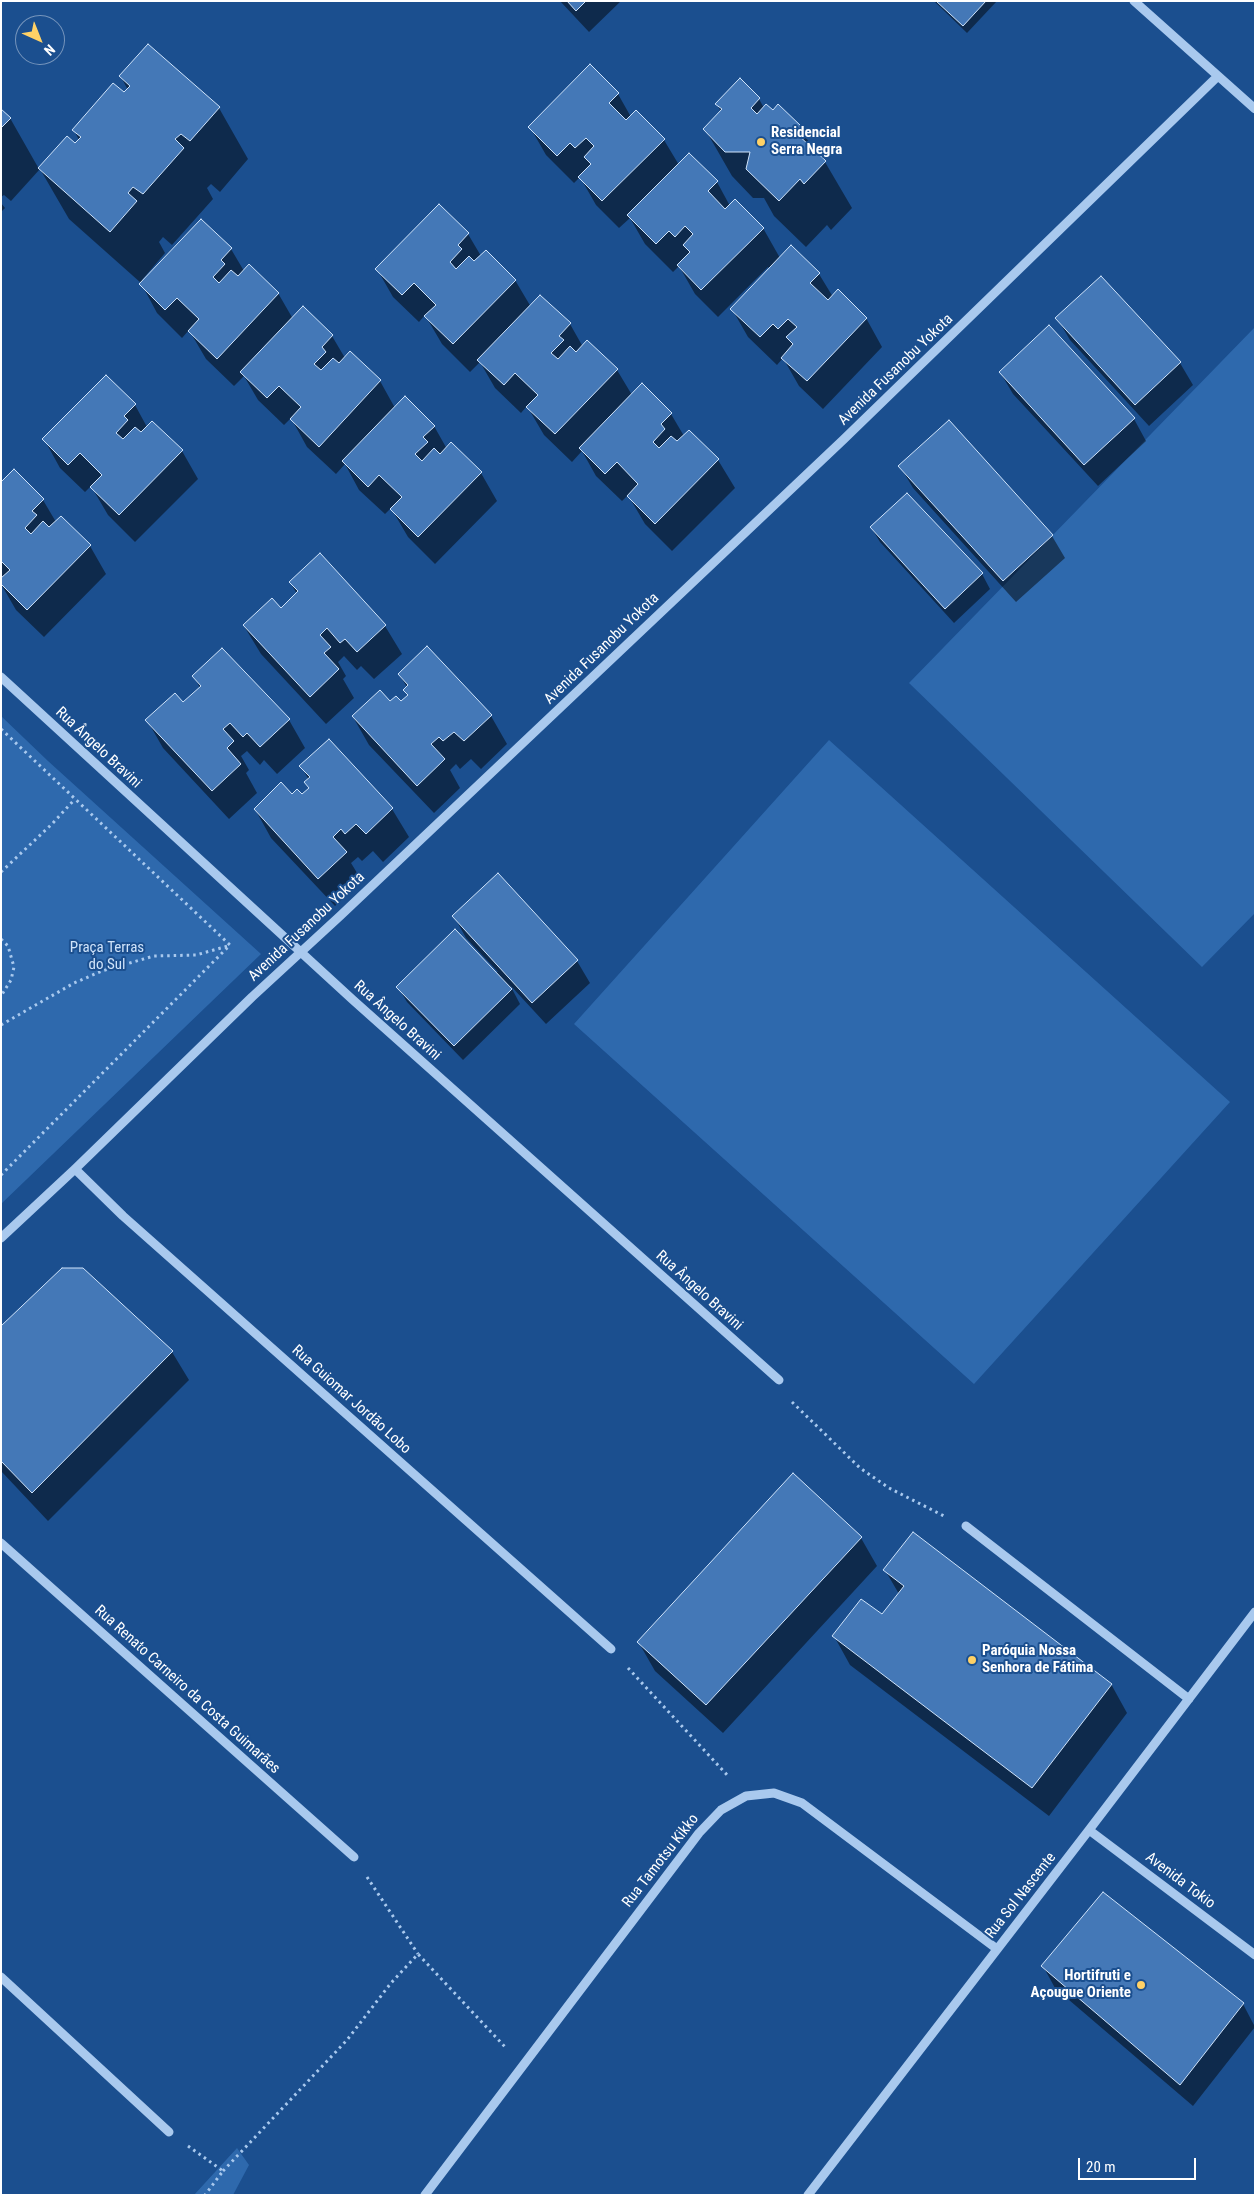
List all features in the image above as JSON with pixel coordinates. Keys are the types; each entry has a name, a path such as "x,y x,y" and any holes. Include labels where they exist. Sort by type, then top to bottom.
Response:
{"street":[{"path":"1134,1 1255,109"},
{"name":"Avenida Fusanobu Yokota","path":"1,1238 75,1170 252,997 843,440 1218,76"},
{"name":"Rua Ângelo Bravini","path":"1,677 301,952 779,1380"},
{"name":"Rua Guiomar Jordão Lobo","path":"75,1170 123,1216 611,1649"},
{"path":"966,1526 1189,1699"},
{"name":"Rua Renato Carneiro da Costa Guimarães","path":"1,1543 354,1857"},
{"name":"Rua Sol Nascente","path":"808,2195 998,1950 1255,1612"},
{"name":"Rua Tamotsu Kikko","path":"424,2195 699,1833 721,1810 746,1796 774,1793 802,1803 998,1950"},
{"name":"Avenida Tokio","path":"1089,1830 1255,1955"},
{"path":"1,1977 169,2132"}],"path":[{"path":"1,729 230,945"},
{"path":"1,872 52,824 75,799"},
{"path":"1,939 8,946 14,967 10,980 1,996"},
{"path":"2,1023 74,983 102,971 154,956 196,955 230,945"},
{"path":"1,1175 230,945"},
{"path":"779,1380 793,1403 860,1468 890,1488 966,1526"},
{"path":"611,1649 746,1796"},
{"path":"354,1857 418,1954 522,2065"},
{"path":"205,2195 223,2172 347,2040 390,1983 418,1954"},
{"path":"169,2132 223,2172"}],"green space":[{"path":"1255,327 1255,913 1202,967 909,683"},
{"name":"Praça Terras do Sul","path":"1,716 261,954 1,1204"},
{"path":"829,740 1230,1102 974,1384 574,1024"},
{"path":"237,2148 249,2165 233,2195 194,2195"}],"building":[{"path":"567,1 586,1 576,11"},
{"path":"936,1 986,1 963,26"},
{"path":"148,44 220,107 190,141 181,134 175,139 184,148 143,194 133,187 128,193 137,201 110,232 38,168 67,136 75,143 81,137 72,130 113,83 124,92 130,86 119,76"},
{"path":"590,64 619,93 609,103 626,120 636,110 665,139 602,201 578,177 591,164 584,157 594,146 586,138 575,148 570,143 557,156 528,127"},
{"name":"Residencial Serra Negra","path":"740,78 760,98 751,108 757,114 766,104 773,110 778,104 801,126 795,132 826,161 804,184 800,179 779,201 746,169 750,152 725,152 703,129 722,109 715,104"},
{"path":"1,109 11,118 1,128"},
{"path":"689,153 718,181 708,191 725,209 735,199 764,228 701,290 677,265 690,252 683,245 693,234 685,226 675,237 669,231 656,244 627,215"},
{"path":"439,204 469,233 458,245 462,249 450,262 456,269 469,256 474,261 486,250 516,280 453,344 424,316 436,305 414,283 402,295 375,269"},
{"path":"201,219 232,248 221,260 225,264 213,277 219,283 231,270 238,276 249,264 279,293 217,359 188,331 199,319 177,298 165,310 139,284"},
{"path":"791,245 820,273 810,283 828,300 838,289 867,318 807,381 781,358 793,344 786,337 797,327 788,319 778,329 773,324 760,337 730,309"},
{"path":"1101,276 1181,362 1135,405 1055,318"},
{"path":"540,295 571,323 559,336 564,340 551,353 558,359 570,346 576,352 587,340 618,369 555,434 526,407 538,395 515,373 504,385 477,360"},
{"path":"303,306 333,335 322,347 326,352 314,364 321,370 333,358 339,363 350,351 381,380 319,447 290,419 301,407 279,386 267,398 240,372"},
{"path":"1049,325 1135,418 1084,465 999,372"},
{"path":"106,375 136,404 124,416 128,420 116,433 123,439 135,427 141,432 152,421 183,450 119,515 90,487 102,475 80,453 68,465 42,439"},
{"path":"642,383 672,413 661,424 665,429 653,442 659,448 671,436 677,441 689,430 719,459 655,524 627,496 638,484 617,462 605,474 579,448"},
{"path":"405,396 435,426 423,437 428,442 415,454 422,461 434,448 440,454 451,442 482,472 418,537 390,509 402,497 379,475 368,487 342,461"},
{"path":"949,420 1053,535 1003,581 898,466"},
{"path":"14,469 44,499 32,511 37,515 25,528 31,534 43,521 49,527 61,516 91,545 27,610 1,584 1,578 10,570 1,561 1,482"},
{"path":"907,493 983,573 945,609 870,527"},
{"path":"320,553 386,625 357,652 345,639 340,643 327,628 320,635 331,647 324,653 339,669 310,697 243,625 272,598 281,608 298,591 289,582"},
{"path":"427,646 492,715 464,741 454,732 443,741 439,737 431,744 445,759 417,786 352,716 380,690 390,701 396,696 401,701 408,695 403,690 408,685 398,674"},
{"path":"222,648 290,719 260,747 247,733 243,737 230,723 223,729 234,741 227,748 241,764 212,791 145,720 175,693 183,702 201,686 192,676"},
{"path":"329,739 393,808 366,834 356,824 345,834 341,829 333,837 347,852 318,879 254,809 281,782 292,794 297,789 302,794 309,788 304,782 310,777 299,766"},
{"path":"498,873 578,960 532,1003 452,916"},
{"path":"455,929 512,989 454,1046 396,987"},
{"path":"62,1268 83,1268 173,1351 32,1493 1,1461 1,1326"},
{"path":"793,1473 862,1537 706,1705 637,1642"},
{"name":"Paróquia Nossa Senhora de Fátima","path":"913,1532 1112,1684 1032,1788 832,1636 861,1599 882,1614 904,1586 883,1570"},
{"name":"Hortifruti e Açougue Oriente","path":"1103,1892 1244,2003 1180,2085 1041,1966"}],"place":[{"name":"Residencial Serra Negra","path":"761,142"},
{"name":"Paróquia Nossa Senhora de Fátima","path":"972,1660"},
{"name":"Hortifruti e Açougue Oriente","path":"1141,1985"}]}
